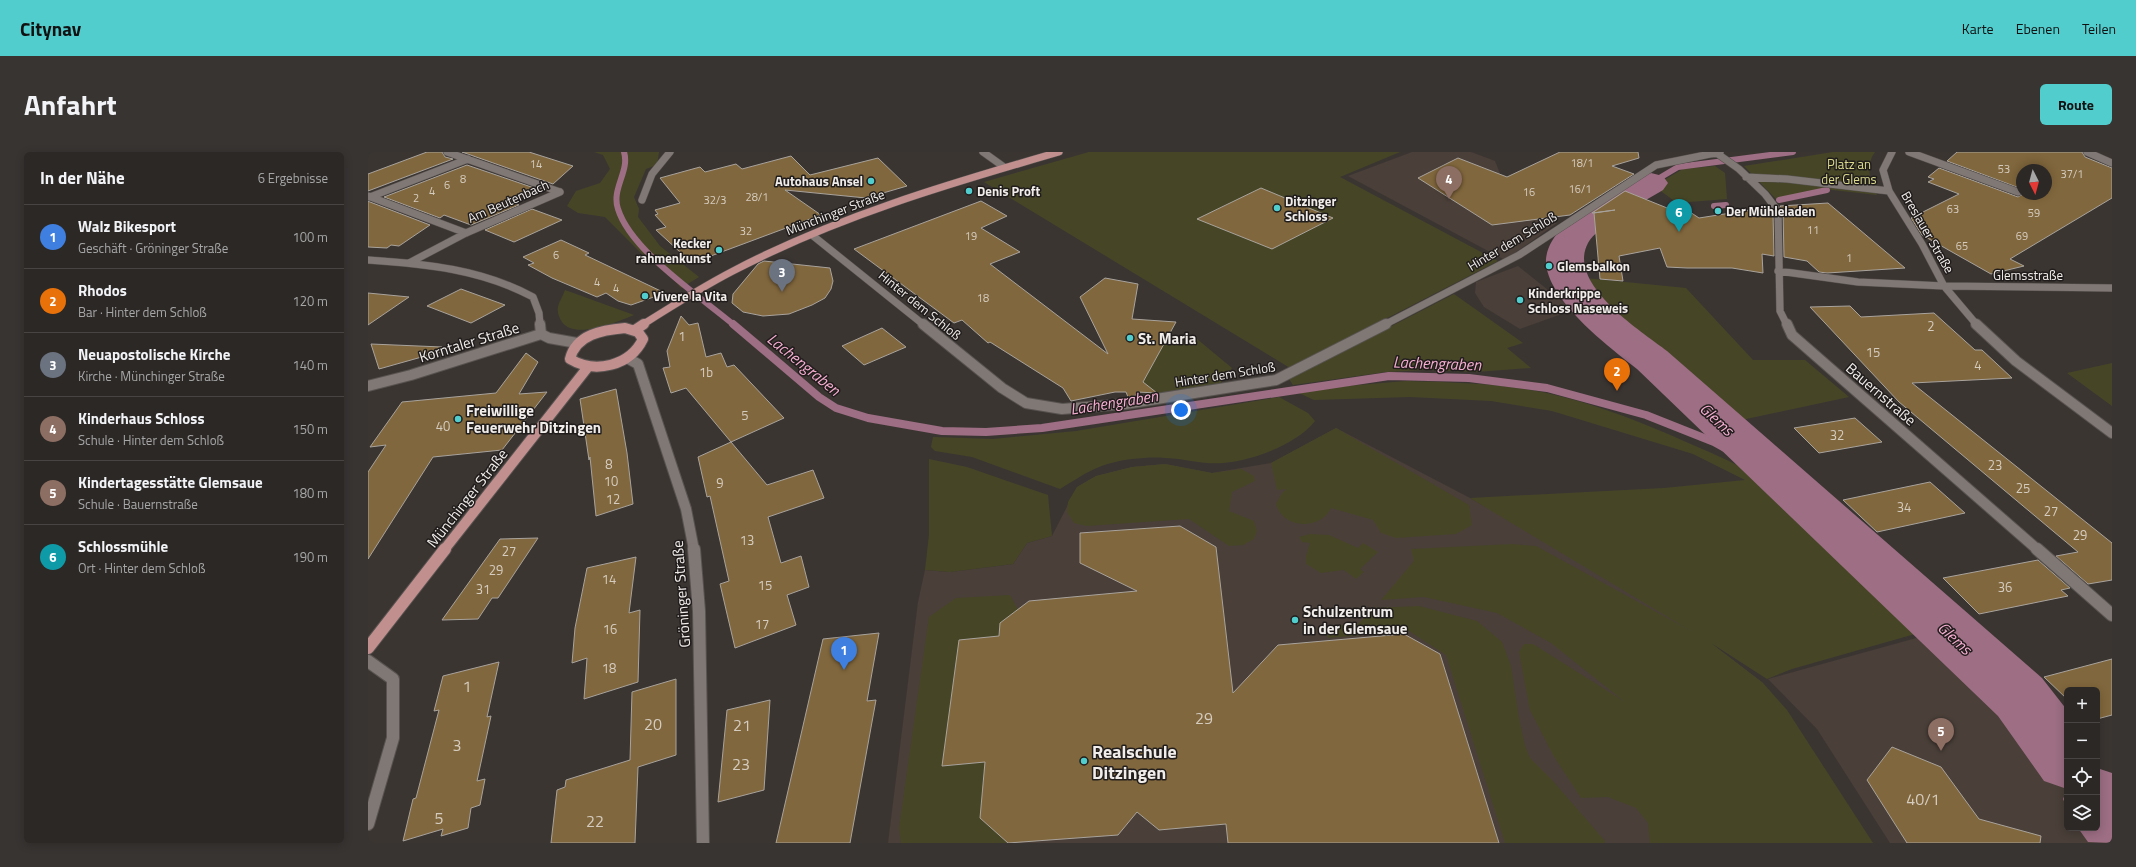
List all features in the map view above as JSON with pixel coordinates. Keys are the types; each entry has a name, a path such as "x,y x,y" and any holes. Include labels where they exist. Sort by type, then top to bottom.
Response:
{"main road":[{"name":"Münchinger Straße","path":"635,330 681,300 750,262 812,235 915,196 1004,167 1059,152"},
{"path":"612,329 635,330 641,334 644,339 642,345 627,358 601,366 588,367 576,365 570,359 570,351 577,343 587,337 612,329"},
{"name":"Münchinger Straße","path":"368,648 588,367"}],"street":[{"name":"Am Beutenbach","path":"409,263 466,233 560,192 447,152"},
{"path":"642,200 646,183 657,165 670,152"},
{"path":"984,152 1004,167"},
{"name":"Bauernstraße","path":"1715,152 1721,154 1746,176 1765,194 1778,211 1780,311 1792,335 2112,615"},
{"name":"Hinter dem Schloß","path":"812,235 1002,388 1026,403 1041,407 1062,409 1126,404 1276,380 1291,374 1518,255 1656,165 1715,152"},
{"path":"1889,191 1883,170 1892,152"},
{"path":"1909,152 2016,191"},
{"path":"2087,152 2112,163"},
{"path":"369,196 468,159"},
{"name":"Breslauer Straße","path":"1746,176 1787,179 1889,191 1922,244 1944,286 1982,331 2010,356 2112,433"},
{"path":"369,196 466,233"},
{"path":"368,260 409,263 464,271 504,282 533,297 539,313 541,334"},
{"name":"Breslauer Straße","path":"1778,271 1858,282 1944,286"},
{"name":"Glemsstraße","path":"1944,286 2112,288"},
{"name":"Korntaler Straße","path":"368,386 411,375 541,334 550,338 577,343"},
{"name":"Gröninger Straße","path":"627,358 638,364 686,509 693,538 699,611 703,843"},
{"path":"368,661 393,679 393,738 368,824"}],"shaded area":[{"path":"1412,152 1471,152 1495,161 1501,176 1537,212 1557,223 1505,260 1348,176"},
{"name":"Kinderkrippe Schloss Naseweis","path":"1518,266 1573,310 1520,329 1484,307 1475,293 1476,282"},
{"name":"Schulzentrum in der Glemsaue","path":"1336,428 1470,498 1525,529 1705,639 1763,683 1866,843 888,843 918,602 925,570 950,572 1013,564 1027,543 1052,536 1077,487 1096,476 1132,467 1165,464 1212,473 1271,463"},
{"path":"1938,632 2010,697 2064,769 2064,831 2100,831 2100,817 2112,833 2112,843 1890,843 1817,729 1768,679"}],"green space":[{"path":"594,152 659,152 657,165 646,169 634,197 639,209 638,217 660,246 699,277 681,288 672,278 644,256 605,217 578,213 567,206 576,191 600,183 610,169 603,155"},
{"path":"1089,152 1400,152 1340,177 1498,261 1290,368 984,182"},
{"name":"Platz an der Glems","path":"1833,152 1875,152 1869,168 1872,185 1877,195 1824,189 1776,199 1744,166"},
{"path":"1715,166 1725,173 1727,199 1677,203 1654,186 1683,169"},
{"path":"1575,277 1686,288 1753,360 1805,360 1849,397 1732,422 1796,478 2032,693 2064,734 2064,758 2020,697 1781,479 1743,455 1580,309 1568,295 1580,294"},
{"path":"565,290 634,315 617,322 586,330 568,327 562,322 558,311"},
{"path":"1454,294 1523,343 1507,348 1531,368 1476,372 1426,370 1386,372 1293,385 1289,379"},
{"path":"1197,339 1232,368 1218,386 1146,397 1142,383 1165,342"},
{"path":"2112,363 2112,406 2067,373"},
{"path":"1406,381 1495,385 1524,389 1567,398 1632,419 1719,456 1761,479 1807,513 1852,550 1936,628 1792,669 1767,679 1711,643 1763,683 1787,710 1873,843 1650,843 1648,823 1636,808 1608,797 1581,798 1553,755 1530,710 1519,652 1524,644 1533,644 1625,702 1551,643 1497,613 1424,597 1381,600 1414,561 1411,549 1512,544 1536,546 1691,631 1470,498 1664,488 1745,480 1693,454 1552,411 1491,401 1410,397 1314,400 1299,393 1323,388"},
{"path":"1279,397 1308,413 1315,421 1306,430 1281,447 1250,458 1220,463 1157,458 1120,461 1110,463 1093,470 1060,489 972,457 935,451 931,447 933,437 993,439 1076,431"},
{"path":"1336,428 1469,505 1472,525 1456,534 1396,538 1381,533 1373,520 1331,508 1326,515 1311,523 1302,524 1286,519 1280,513 1276,504 1282,493 1287,489 1277,490 1271,463"},
{"path":"929,459 967,467 1048,495 1052,536 1027,543 1013,564 950,572 925,570 929,535"},
{"path":"1165,464 1212,473 1241,469 1254,476 1255,481 1232,492 1229,511 1254,521 1257,531 1254,539 1243,545 1229,546 1189,519 1086,526 1074,523 1067,512 1068,502 1077,487 1096,476 1132,467"},
{"path":"1310,534 1329,535 1358,548 1363,543 1378,552 1360,569 1364,572 1356,579 1344,570 1321,573 1306,564 1306,556 1310,543 1302,542 1299,537"},
{"path":"1010,595 1018,610 1000,623 999,636 959,640 943,766 985,762 980,818 1008,843 901,843 899,828 929,617 956,598"},
{"path":"1419,606 1477,621 1502,642 1511,666 1519,718 1525,746 1530,758 1552,780 1605,841 1604,843 1505,843 1446,655 1409,631 1328,638 1325,626 1358,624 1374,608"},
{"path":"2100,781 2112,796 2112,823 2100,807"}],"building":[{"path":"427,152 442,152 445,157 453,159 368,191 368,174"},
{"path":"462,152 529,152 573,166 553,184"},
{"path":"1560,152 1638,152 1639,158 1612,166 1634,174 1570,215 1492,225 1418,178 1458,158 1507,177"},
{"path":"1957,152 2082,152 2085,157 2112,168 2112,198 2010,259 2024,266 1991,274 1922,235 1911,218 1959,194 1928,182 1934,179 1928,177 1939,168 2016,196 2016,200 2052,200 2052,164 2016,164 2016,187 1947,161"},
{"path":"791,156 810,175 878,158 907,186 866,198 785,190 821,215 692,263 656,230 666,227 655,215 658,214 655,210 680,203 660,178 700,167 705,172 736,164 742,169"},
{"path":"467,165 540,190 512,202 519,205 471,225 444,215 440,218 384,197"},
{"path":"1261,188 1333,218 1272,249 1197,219"},
{"path":"1625,191 1677,212 1687,210 1699,218 1769,207 1773,213 1774,256 1762,254 1763,273 1732,268 1667,267 1660,248 1619,256 1623,281 1600,279 1594,213 1615,210 1592,213"},
{"path":"368,201 430,225 399,246 391,245 387,248 368,247"},
{"path":"981,201 1007,216 981,228 1020,252 990,264 1108,354 1080,297 1105,278 1138,284 1132,319 1176,322 1143,382 1157,393 1137,392 1135,396 1128,397 1126,392 1115,392 1071,401 1063,388 990,342 988,343 962,320 954,323 854,249"},
{"path":"1828,203 1905,268 1827,273 1819,272 1807,261 1784,257 1783,211 1780,206"},
{"path":"532,209 562,220 514,242 485,230"},
{"path":"561,240 589,253 585,255 665,293 631,305 618,301 606,293 597,297 552,278 528,265 534,263 523,257"},
{"path":"764,261 830,268 833,281 831,289 825,298 789,314 763,316 743,312 732,303 733,294 758,264"},
{"path":"461,289 505,305 471,323 427,306"},
{"path":"368,293 409,297 368,325"},
{"path":"1850,306 1861,317 1934,313 1975,350 1982,350 2012,378 1912,383 2112,543 2112,580 2088,584 2056,556 2078,552 1899,402 1810,307"},
{"path":"681,316 689,325 698,323 706,357 721,353 727,367 734,365 784,418 731,442 686,388 671,393 663,368 670,367 667,351"},
{"path":"882,328 906,347 864,365 842,346"},
{"path":"371,344 442,347 443,351 379,369"},
{"path":"526,353 538,362 519,394 547,392 502,450 433,457 368,559 368,472 386,445 370,447 402,402 496,393"},
{"path":"616,389 627,453 633,504 596,516 590,457 589,460 580,399"},
{"path":"1855,418 1882,442 1819,453 1794,428"},
{"path":"731,442 767,485 813,470 824,498 768,517 781,563 801,556 809,587 787,595 796,625 735,648 720,584 729,581 710,496 707,497 698,457"},
{"path":"1930,482 1965,513 1877,532 1843,500"},
{"path":"1180,526 1216,547 1233,693 1278,645 1404,634 1440,654 1499,843 1228,843 1226,824 1159,830 1137,812 1118,835 1008,843 980,818 985,762 942,766 959,640 999,636 1000,623 1029,601 1137,591 1080,563 1080,533"},
{"path":"538,538 498,598 492,598 478,619 442,620 500,539"},
{"path":"636,557 629,613 640,610 638,682 584,699 587,658 572,663 575,628 587,568"},
{"path":"2038,560 2070,588 2061,590 2068,596 1979,614 1943,578"},
{"path":"879,633 867,701 876,700 850,843 776,843 823,639"},
{"path":"2112,659 2112,715 2100,718 2100,687 2064,687 2064,696 2044,677"},
{"path":"499,662 487,717 491,716 477,781 485,779 480,805 471,808 468,828 441,836 443,829 403,841 413,799 416,798 439,710 434,711 443,676"},
{"path":"676,679 676,755 638,767 635,843 551,843 557,790 565,787 566,780 630,760 632,692"},
{"path":"770,700 764,790 718,802 727,710"},
{"path":"1892,747 1941,767 1979,819 2041,836 2040,843 1907,843 1867,780"}],"waterway":[{"name":"Lachengraben","path":"624,152 625,166 618,187 616,202 625,225 637,241 668,272 734,325"},
{"name":"Glems","path":"1651,183 1678,167 1793,152"},
{"name":"Lachengraben","path":"1651,183 1585,225 1570,242 1565,259 1568,275 1577,292 1591,309 1607,324 1652,360 2020,697 2066,759"},
{"path":"1779,200 1827,190"},
{"path":"1714,206 1726,205"},
{"name":"Lachengraben","path":"733,324 819,397 836,408 868,418 942,431 986,432 1042,428 1389,376 1469,378 1547,388 1646,415 1714,442 1781,479"},
{"name":"Glems","path":"2100,803 2112,819"}],"place":[{"name":"Autohaus Ansel","path":"871,181"},
{"name":"Denis Proft","path":"969,191"},
{"name":"Kinderhaus Schloss","path":"1449,199"},
{"name":"Ditzinger Schloss","path":"1277,208"},
{"name":"Der Mühleladen","path":"1718,211"},
{"name":"Schlossmühle","path":"1679,232"},
{"name":"Kecker rahmenkunst","path":"719,250"},
{"name":"Glemsbalkon","path":"1549,266"},
{"name":"Neuapostolische Kirche","path":"782,292"},
{"name":"Vivere la Vita","path":"645,296"},
{"name":"Kinderkrippe Schloss Naseweis","path":"1520,300"},
{"name":"St. Maria","path":"1130,338"},
{"name":"Rhodos","path":"1617,391"},
{"name":"Freiwillige Feuerwehr Ditzingen","path":"458,419"},
{"name":"Schulzentrum in der Glemsaue","path":"1295,620"},
{"name":"Walz Bikesport","path":"844,670"},
{"name":"Kindertagesstätte Glemsaue","path":"1941,751"},
{"name":"Realschule Ditzingen","path":"1084,761"}]}
